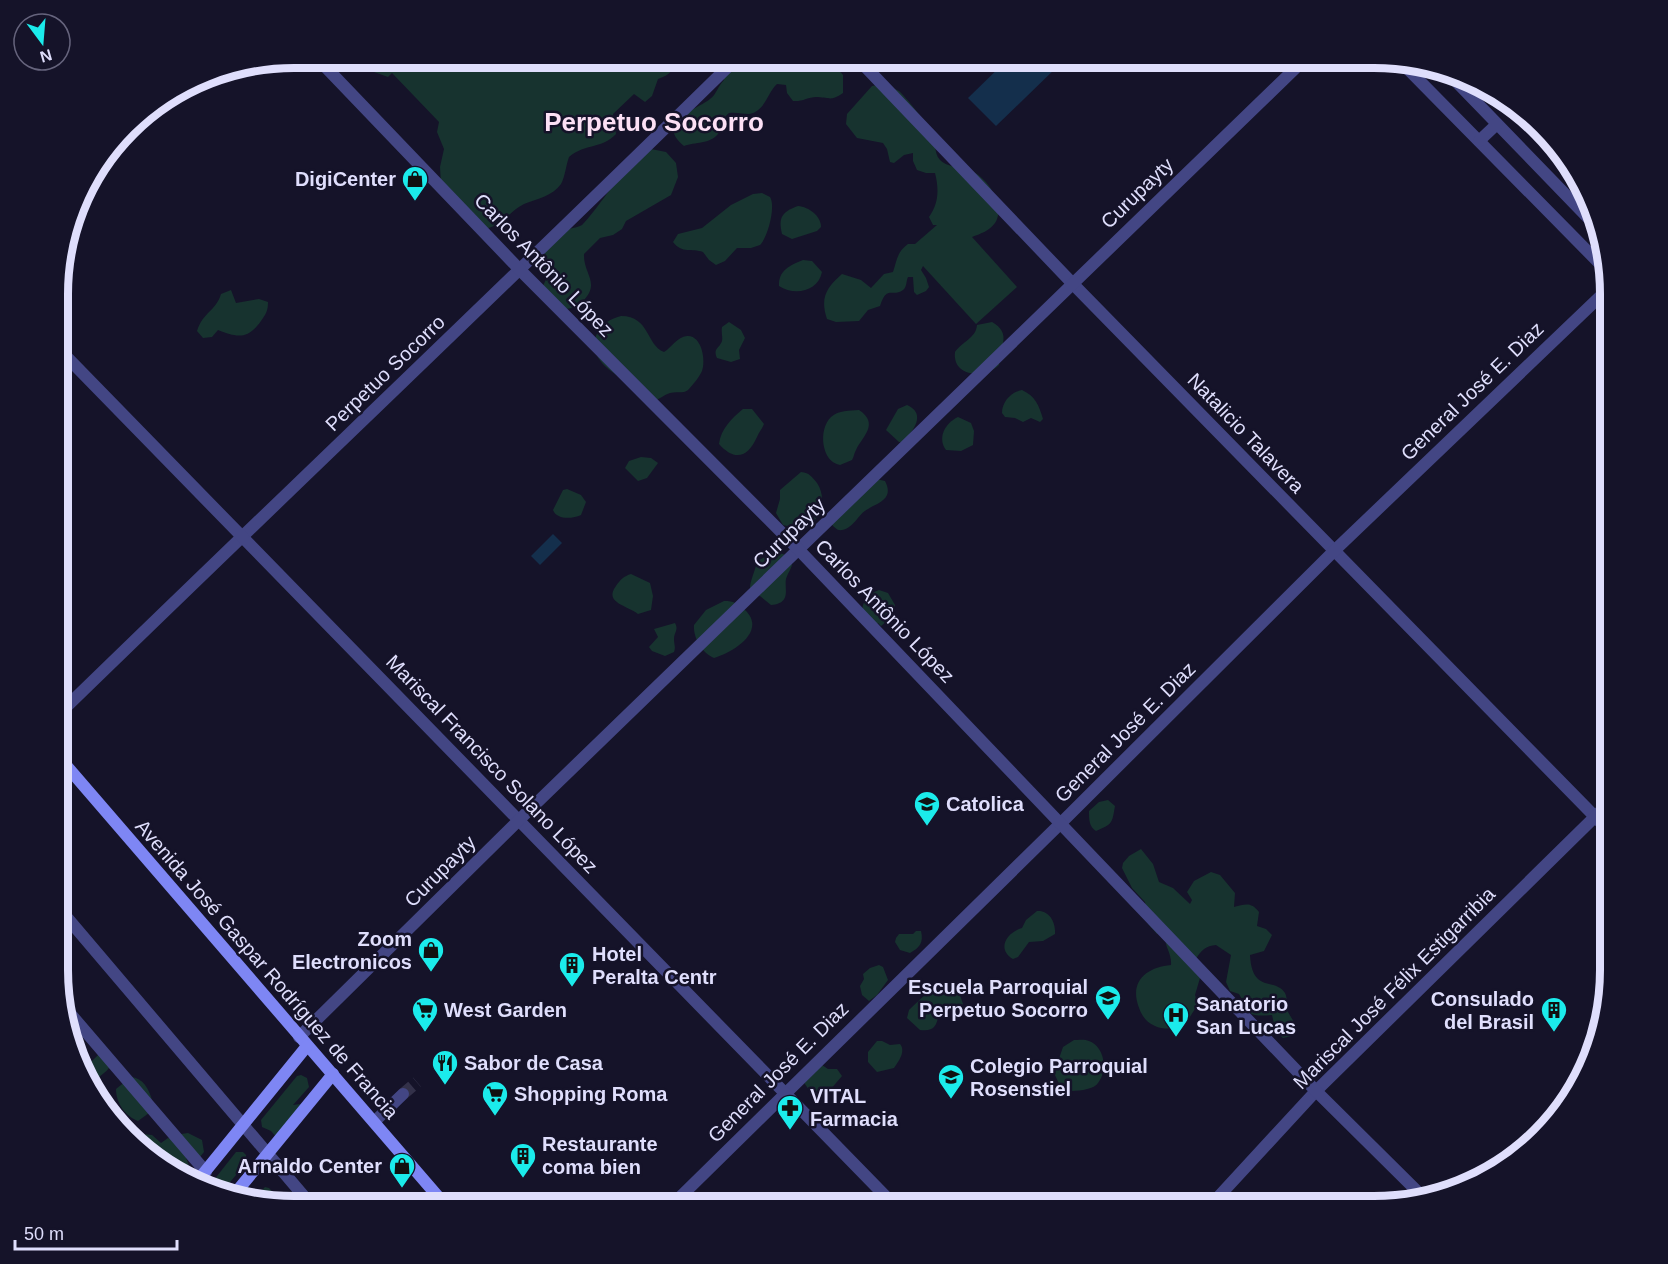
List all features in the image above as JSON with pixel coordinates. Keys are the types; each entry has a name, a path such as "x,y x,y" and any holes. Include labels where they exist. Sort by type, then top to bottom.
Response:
{"main road":[{"name":"Avenida José Gaspar Rodríguez de Francia","path":"68,768 438,1196"},
{"path":"202,1177 303,1041"},
{"path":"238,1190 333,1074"}],"street":[{"name":"Carlos Antônio López","path":"327,68 521,271 799,550 1316,1091 1418,1192"},
{"name":"Perpetuo Socorro","path":"68,705 521,271 727,68"},
{"name":"Natalicio Talavera","path":"867,68 1072,283 1600,822"},
{"name":"Curupayty","path":"303,1041 520,819 1296,68"},
{"path":"1409,70 1599,263"},
{"path":"1458,84 1587,217"},
{"path":"1479,141 1497,124"},
{"name":"General José E. Diaz","path":"681,1196 1334,551 1600,296"},
{"name":"Mariscal Francisco Solano López","path":"68,358 885,1196"},
{"name":"Mariscal José Félix Estigarribia","path":"1219,1196 1316,1091 1600,811"},
{"path":"68,919 303,1196"},
{"path":"72,1016 206,1172"},
{"path":"374,1122 403,1094"}],"green space":[{"path":"371,68 674,68 658,79 652,96 645,102 634,94 613,114 616,134 611,139 569,157 558,188 544,197 524,204 496,225 485,229 441,184 440,167 444,149 437,132 439,122 392,73 388,77 374,72"},
{"path":"723,68 837,68 843,75 843,93 833,98 815,97 793,101 787,93 786,85 777,84 759,110 749,114 729,113 715,137 684,146 673,130 675,123 712,97 724,80"},
{"path":"882,84 899,91 906,98 933,134 940,160 948,165 970,170 980,176 990,188 997,202 998,216 995,223 987,230 972,237 1017,287 976,324 923,266 921,270 929,287 926,291 917,295 914,292 913,277 908,277 903,290 887,293 880,306 868,310 859,321 836,322 827,319 824,299 828,289 842,274 861,280 871,288 884,274 893,272 904,247 908,244 915,244 937,225 933,225 929,217 937,196 935,173 917,170 913,161 913,153 904,155 894,163 890,162 883,143 857,138 846,124 847,114 872,86"},
{"path":"651,149 666,152 676,163 678,177 671,195 626,221 622,229 613,235 600,238 584,254 591,289 581,303 566,309 543,286 547,277 541,264 542,250 561,233 582,225 614,183"},
{"path":"762,193 770,197 772,201 772,214 760,245 751,248 737,248 725,261 716,265 703,252 680,248 673,242 678,234 702,228 731,205 753,194"},
{"path":"798,206 814,213 821,227 817,231 792,239 782,234 781,219 785,213"},
{"path":"803,260 812,261 822,272 816,284 811,288 798,291 779,286 783,272 789,266"},
{"path":"231,290 236,303 259,299 268,302 265,314 256,327 247,334 237,335 218,330 212,337 203,338 197,331 200,325 221,294"},
{"path":"621,316 630,317 643,326 658,348 664,352 683,337 692,337 696,340 702,349 703,367 700,376 688,390 670,393 653,402 603,364 596,352 596,336 606,323"},
{"path":"729,322 741,330 745,338 739,350 740,359 731,362 717,358 716,352 722,341 722,327"},
{"path":"992,322 1002,331 1003,336 999,365 978,374 964,371 955,360 955,352 972,336 977,325"},
{"path":"1022,390 1030,395 1038,405 1043,419 1040,422 1031,418 1023,422 1005,417 1002,413 1008,398"},
{"path":"907,405 916,413 916,423 903,442 899,442 886,430 898,409"},
{"path":"743,409 752,409 764,424 750,449 741,455 736,455 719,444 727,425"},
{"path":"859,410 868,420 868,430 852,460 840,465 834,463 825,452 823,437 827,422 837,413"},
{"path":"958,417 971,423 974,431 973,445 961,451 946,450 942,436 949,423"},
{"path":"641,457 651,458 658,463 647,478 638,481 625,468 629,461"},
{"path":"801,472 809,474 814,479 822,496 818,515 804,530 783,525 776,513 780,490"},
{"path":"876,479 885,481 888,489 886,497 865,511 850,527 842,530 835,528 830,523"},
{"path":"567,489 581,495 586,502 581,515 565,518 558,516 553,510 563,490"},
{"path":"775,552 786,556 792,565 786,579 784,599 778,604 771,605 760,596 750,592 750,588 757,561"},
{"path":"631,574 650,583 653,596 651,610 638,614 615,600 613,592 619,582"},
{"path":"879,590 888,593 895,605 894,615 881,626 878,623 875,625 862,614 866,599"},
{"path":"724,601 735,603 745,610 751,618 752,626 750,633 738,646 714,658 706,653 699,644 694,625 706,610"},
{"path":"675,623 677,627 674,652 665,656 652,651 649,647 658,637 654,629"},
{"path":"1108,800 1115,806 1112,820 1106,827 1096,831 1089,820 1089,811 1099,802"},
{"path":"1141,849 1153,864 1159,882 1173,888 1190,904 1192,900 1187,892 1194,881 1211,872 1220,875 1235,893 1234,907 1248,905 1259,912 1257,926 1266,929 1272,935 1264,951 1250,955 1252,967 1259,980 1281,988 1285,993 1288,1012 1297,1029 1292,1036 1283,1038 1276,1032 1272,1015 1253,1015 1239,994 1230,991 1226,982 1231,955 1216,945 1204,949 1196,959 1200,978 1195,995 1198,1004 1183,1028 1158,1027 1144,1017 1136,996 1139,982 1148,972 1171,965 1171,961 1166,938 1160,932 1157,934 1148,924 1145,902 1132,888 1122,868 1129,856"},
{"path":"1037,911 1045,912 1051,918 1055,934 1043,941 1029,942 1018,957 1013,959 1008,955 1004,946 1008,937 1022,928 1026,920"},
{"path":"921,931 922,935 918,947 910,953 900,950 895,942 899,934 913,934"},
{"path":"879,965 883,967 888,980 877,995 869,1001 862,995 860,986 864,979 863,974"},
{"path":"948,984 957,986 963,1004 953,1012 939,1012 932,1029 920,1030 907,1018 909,1010 931,991"},
{"path":"1074,1040 1087,1040 1099,1048 1104,1066 1103,1072 1098,1083 1091,1088 1076,1091 1062,1090 1054,1073 1063,1047"},
{"path":"877,1041 890,1045 900,1044 902,1047 900,1059 894,1068 877,1072 868,1062 868,1052"},
{"path":"99,1054 111,1065 96,1080 87,1062 91,1062"},
{"path":"819,1063 828,1069 837,1069 842,1076 830,1090 819,1095 818,1092 809,1090 803,1081"},
{"path":"297,1076 307,1078 309,1087 293,1105 300,1104 304,1107 278,1139 271,1131 262,1127 261,1120"},
{"path":"131,1077 139,1079 145,1085 152,1100 149,1113 138,1121 125,1112 116,1094 116,1089"},
{"path":"188,1133 202,1140 204,1152 199,1158 185,1155 189,1166 186,1169 156,1150 140,1136 143,1134 152,1135 161,1143 168,1138 175,1140 181,1134"},
{"path":"236,1152 243,1152 246,1155 246,1163 226,1187 213,1181"},
{"path":"265,1187 276,1196 264,1195 259,1194"}],"water":[{"path":"999,68 1056,68 996,126 968,98"},
{"path":"553,534 562,543 540,565 531,556"}],"tunnel":[{"path":"403,1094 417,1082"}],"place":[{"name":"DigiCenter","path":"415,202"},
{"name":"Catolica","path":"927,827"},
{"name":"Zoom Electronicos","path":"431,973"},
{"name":"Hotel Peralta Centr","path":"572,988"},
{"name":"Escuela Parroquial Perpetuo Socorro","path":"1108,1021"},
{"name":"West Garden","path":"425,1033"},
{"name":"Consulado del Brasil","path":"1554,1033"},
{"name":"Sanatorio San Lucas","path":"1176,1038"},
{"name":"Sabor de Casa","path":"445,1086"},
{"name":"Colegio Parroquial Rosenstiel","path":"951,1100"},
{"name":"Shopping Roma","path":"495,1117"},
{"name":"VITAL Farmacia","path":"790,1131"},
{"name":"Restaurante coma bien","path":"523,1179"},
{"name":"Arnaldo Center","path":"402,1189"}],"district":[{"name":"Perpetuo Socorro","path":"654,122"}]}
